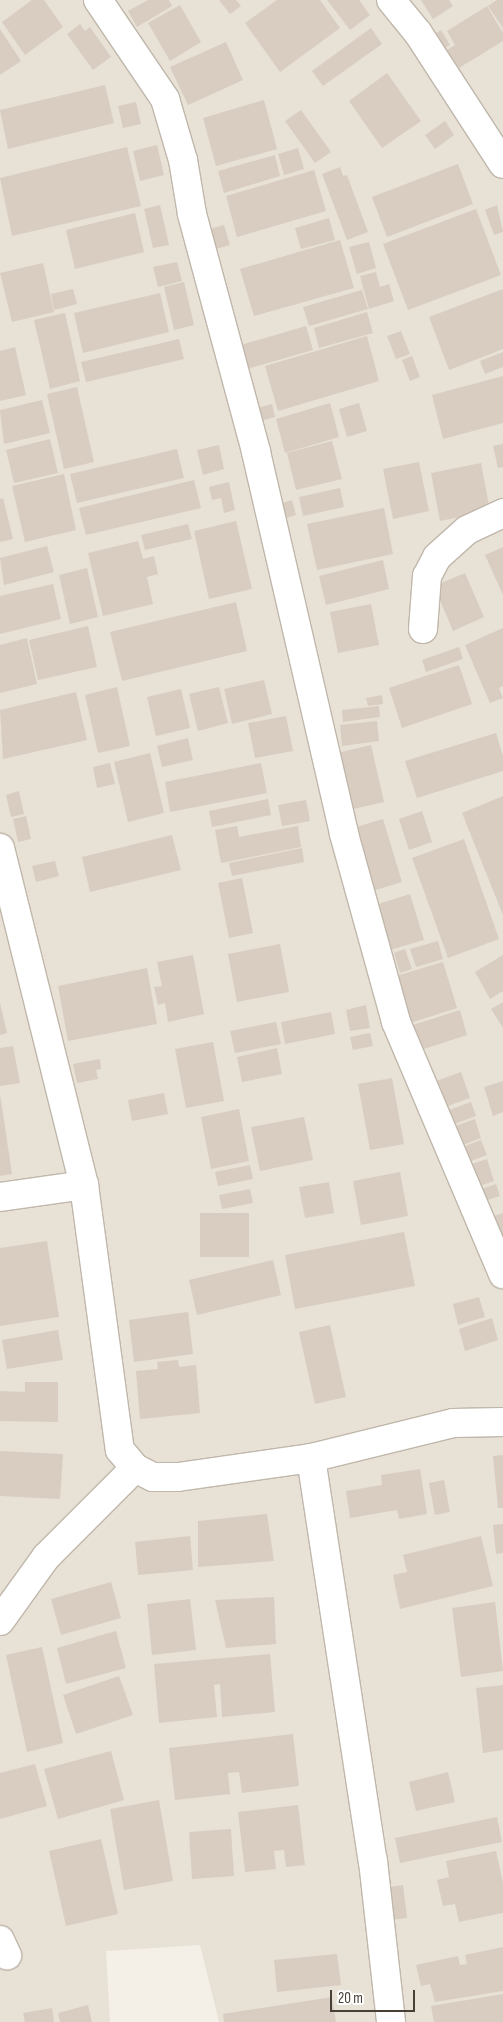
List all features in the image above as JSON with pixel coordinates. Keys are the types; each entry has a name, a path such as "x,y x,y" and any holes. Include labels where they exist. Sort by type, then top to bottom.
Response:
{"street":[{"path":"98,0 165,99 183,160 192,214 263,480 344,834 396,1022 503,1274"},
{"path":"392,0 418,33 503,164"},
{"path":"423,629 427,576 437,557 467,530 503,513"},
{"path":"0,848 84,1184 120,1450 135,1468 154,1477 178,1477 311,1458 453,1423 503,1422"},
{"path":"0,1197 84,1184"},
{"path":"311,1458 372,1861 391,2022"},
{"path":"0,1621 46,1557 135,1468"}],"shaded area":[{"path":"0,0 503,0 503,2022 219,2022 200,1945 106,1951 110,2022 0,2022"}],"building":[{"path":"32,0 44,0 63,27 25,55 2,22"},
{"path":"148,0 169,0 172,6 137,27 128,11"},
{"path":"219,0 236,0 241,6 230,14"},
{"path":"277,0 320,0 340,28 280,72 245,23"},
{"path":"327,0 359,0 370,15 350,30"},
{"path":"421,0 449,0 453,6 433,19"},
{"path":"497,0 503,0 503,28 488,6"},
{"path":"180,5 201,42 170,61 148,23"},
{"path":"487,6 503,33 503,41 459,68 447,50 455,45 447,31"},
{"path":"80,24 85,31 90,27 111,57 93,70 67,34"},
{"path":"371,28 382,44 323,86 312,71"},
{"path":"0,29 21,61 0,75"},
{"path":"441,30 450,45 437,53 428,38"},
{"path":"226,42 243,80 188,105 170,67"},
{"path":"387,73 421,121 382,148 349,101"},
{"path":"105,85 114,123 8,149 0,110"},
{"path":"264,100 277,149 216,166 203,118"},
{"path":"136,102 141,124 123,128 118,106"},
{"path":"301,110 331,152 315,163 285,121"},
{"path":"445,121 454,135 435,149 425,135"},
{"path":"157,145 164,175 140,181 133,151"},
{"path":"127,147 141,206 12,236 0,178"},
{"path":"298,148 304,169 284,175 278,154"},
{"path":"275,155 280,176 224,193 218,171"},
{"path":"458,164 473,204 387,237 372,197"},
{"path":"340,167 343,176 347,175 368,232 347,240 322,174"},
{"path":"314,170 326,211 237,237 226,196"},
{"path":"160,205 169,245 153,248 144,209"},
{"path":"497,205 503,232 494,235 485,210"},
{"path":"476,209 501,275 408,310 383,244"},
{"path":"135,213 144,252 75,269 66,230"},
{"path":"329,218 335,240 301,249 295,228"},
{"path":"224,225 230,245 216,249 210,229"},
{"path":"340,240 354,288 254,316 240,269"},
{"path":"369,242 376,268 357,274 349,247"},
{"path":"177,262 182,281 158,287 153,267"},
{"path":"43,263 54,312 12,322 0,273"},
{"path":"376,272 380,287 389,284 394,301 369,309 360,276"},
{"path":"184,282 194,325 174,330 164,287"},
{"path":"73,289 77,304 54,310 51,294"},
{"path":"503,289 503,349 449,370 429,317"},
{"path":"362,290 368,309 309,326 303,307"},
{"path":"160,293 169,332 83,353 74,313"},
{"path":"367,312 373,333 319,348 314,328"},
{"path":"65,313 80,381 50,389 34,320"},
{"path":"306,326 313,350 247,369 241,345"},
{"path":"401,331 410,354 396,359 387,336"},
{"path":"367,336 379,381 278,411 265,366"},
{"path":"179,339 184,359 86,382 81,362"},
{"path":"15,347 26,395 0,401 0,351"},
{"path":"503,352 503,367 485,374 480,361"},
{"path":"412,356 420,377 410,381 402,360"},
{"path":"503,376 503,423 443,439 432,395"},
{"path":"77,387 94,462 64,469 47,394"},
{"path":"42,400 50,433 4,444 0,410"},
{"path":"330,403 339,437 285,453 276,419"},
{"path":"359,403 367,431 347,437 339,409"},
{"path":"272,404 275,417 257,422 253,409"},
{"path":"50,439 58,473 14,483 6,450"},
{"path":"332,441 342,479 296,490 287,453"},
{"path":"503,444 503,467 498,468 493,446"},
{"path":"219,445 224,469 203,475 197,450"},
{"path":"177,449 184,478 77,503 70,474"},
{"path":"419,462 429,511 393,519 383,469"},
{"path":"481,463 490,511 440,521 431,473"},
{"path":"64,474 76,530 25,542 12,486"},
{"path":"194,480 201,508 86,535 79,508"},
{"path":"229,482 235,510 224,513 221,498 212,500 209,487"},
{"path":"340,488 344,507 303,516 299,497"},
{"path":"3,498 13,539 0,542 0,499"},
{"path":"292,500 296,515 277,521 273,506"},
{"path":"384,508 393,554 317,570 307,524"},
{"path":"236,521 252,589 209,599 194,531"},
{"path":"188,524 192,539 145,550 141,535"},
{"path":"138,541 143,559 154,556 158,574 147,577 153,604 103,616 88,553"},
{"path":"47,546 54,572 4,585 0,558"},
{"path":"503,547 503,595 485,555"},
{"path":"383,560 389,589 326,605 319,576"},
{"path":"87,568 98,617 70,624 59,575"},
{"path":"465,573 484,617 453,631 434,586"},
{"path":"53,584 61,619 0,634 0,596"},
{"path":"236,602 247,651 122,681 110,632"},
{"path":"371,604 379,645 338,653 330,612"},
{"path":"88,626 97,667 38,680 29,640"},
{"path":"503,628 503,686 499,688 503,698 490,703 465,645"},
{"path":"27,638 37,684 0,693 0,645"},
{"path":"459,647 463,659 426,672 422,660"},
{"path":"459,665 472,704 402,728 389,688"},
{"path":"264,680 272,714 232,724 224,689"},
{"path":"117,687 130,746 98,753 85,695"},
{"path":"219,687 228,723 198,731 189,694"},
{"path":"181,689 190,728 156,736 147,697"},
{"path":"76,692 87,740 3,759 0,710"},
{"path":"382,695 383,704 368,706 366,698"},
{"path":"379,706 380,717 343,722 342,710"},
{"path":"286,716 293,751 255,758 248,723"},
{"path":"377,721 379,741 342,746 340,725"},
{"path":"496,733 503,756 503,771 417,798 405,761"},
{"path":"188,738 193,760 162,767 157,746"},
{"path":"371,745 384,802 349,810 337,753"},
{"path":"150,753 164,813 128,822 114,762"},
{"path":"110,763 115,784 97,788 93,767"},
{"path":"261,763 267,793 170,812 165,782"},
{"path":"19,791 24,814 11,817 6,795"},
{"path":"503,796 503,915 462,813"},
{"path":"268,799 271,815 212,827 209,811"},
{"path":"306,800 310,821 282,826 278,805"},
{"path":"422,811 432,842 409,850 399,819"},
{"path":"26,816 31,839 18,842 13,819"},
{"path":"383,819 402,882 372,891 353,828"},
{"path":"237,826 239,837 298,826 301,847 221,863 215,830"},
{"path":"172,835 181,870 90,892 82,857"},
{"path":"464,839 499,939 448,958 412,858"},
{"path":"302,848 304,862 232,876 229,863"},
{"path":"55,861 59,876 36,882 32,866"},
{"path":"242,878 253,933 229,938 218,883"},
{"path":"410,894 424,940 383,952 369,907"},
{"path":"438,941 443,959 416,967 410,949"},
{"path":"280,944 289,992 237,1002 228,954"},
{"path":"405,949 412,969 400,973 394,953"},
{"path":"193,955 204,1014 168,1022 165,1003 158,1005 154,987 162,986 157,962"},
{"path":"503,955 503,991 490,999 475,972"},
{"path":"443,962 457,1008 410,1023 396,976"},
{"path":"147,968 157,1024 68,1041 58,986"},
{"path":"503,1002 503,1028 491,1009"},
{"path":"0,1003 7,1033 0,1035"},
{"path":"366,1005 370,1028 350,1031 346,1010"},
{"path":"460,1010 467,1035 421,1050 413,1025"},
{"path":"331,1012 335,1034 285,1044 281,1022"},
{"path":"276,1022 281,1044 235,1053 230,1031"},
{"path":"370,1033 373,1046 353,1050 350,1037"},
{"path":"213,1042 224,1101 186,1108 175,1049"},
{"path":"13,1046 20,1083 0,1086 0,1048"},
{"path":"277,1048 282,1074 242,1082 237,1057"},
{"path":"100,1059 101,1069 96,1070 98,1079 77,1083 73,1064"},
{"path":"461,1072 470,1098 437,1110 428,1084"},
{"path":"392,1078 404,1144 370,1150 358,1084"},
{"path":"503,1081 503,1112 493,1116 484,1087"},
{"path":"164,1093 168,1114 132,1121 128,1100"},
{"path":"0,1094 12,1174 0,1176"},
{"path":"471,1102 476,1116 446,1127 441,1113"},
{"path":"239,1109 249,1161 211,1169 201,1117"},
{"path":"304,1117 313,1160 260,1171 251,1127"},
{"path":"475,1119 481,1138 457,1147 450,1128"},
{"path":"481,1140 487,1155 466,1163 460,1148"},
{"path":"487,1159 494,1181 473,1188 466,1166"},
{"path":"250,1165 253,1179 218,1186 215,1172"},
{"path":"400,1172 408,1216 361,1225 353,1181"},
{"path":"329,1182 334,1213 305,1218 299,1187"},
{"path":"496,1184 500,1196 481,1202 476,1191"},
{"path":"250,1189 253,1203 222,1209 219,1195"},
{"path":"200,1213 249,1213 249,1257 200,1257"},
{"path":"503,1213 503,1239 491,1217"},
{"path":"404,1232 415,1286 295,1309 285,1255"},
{"path":"47,1241 59,1317 0,1326 0,1248"},
{"path":"273,1260 281,1295 197,1315 189,1280"},
{"path":"479,1297 485,1317 458,1325 453,1304"},
{"path":"188,1312 193,1354 134,1362 129,1320"},
{"path":"492,1318 498,1340 465,1351 459,1329"},
{"path":"330,1325 346,1397 315,1404 299,1332"},
{"path":"58,1330 63,1360 7,1369 2,1340"},
{"path":"178,1360 179,1367 196,1365 200,1413 140,1419 136,1371 158,1369 157,1362"},
{"path":"25,1382 58,1382 58,1422 0,1421 0,1391 25,1392"},
{"path":"0,1451 63,1454 60,1499 0,1496"},
{"path":"503,1455 503,1508 498,1508 493,1456"},
{"path":"420,1469 427,1514 399,1519 397,1510 350,1518 346,1491 382,1485 381,1475"},
{"path":"444,1480 450,1512 435,1515 429,1483"},
{"path":"267,1514 274,1561 198,1567 198,1521"},
{"path":"503,1524 503,1553 496,1554 493,1525"},
{"path":"190,1536 193,1570 138,1575 135,1542"},
{"path":"481,1536 493,1586 400,1609 393,1575 407,1572 403,1555"},
{"path":"111,1582 121,1618 61,1635 51,1599"},
{"path":"274,1597 276,1644 226,1648 215,1600"},
{"path":"190,1599 196,1650 152,1655 147,1604"},
{"path":"495,1602 503,1671 461,1677 452,1608"},
{"path":"116,1631 126,1668 66,1684 57,1648"},
{"path":"42,1647 63,1743 27,1752 6,1655"},
{"path":"270,1654 275,1712 222,1717 220,1684 214,1685 217,1717 159,1723 154,1664"},
{"path":"119,1676 133,1715 76,1734 63,1695"},
{"path":"503,1685 503,1750 483,1753 476,1688"},
{"path":"293,1734 299,1786 242,1793 239,1772 228,1773 230,1794 175,1800 169,1748"},
{"path":"111,1751 124,1800 58,1819 44,1769"},
{"path":"35,1764 47,1806 0,1819 0,1773"},
{"path":"448,1772 455,1802 416,1811 409,1782"},
{"path":"159,1800 173,1881 124,1890 110,1809"},
{"path":"298,1805 305,1865 286,1867 284,1850 274,1851 276,1869 245,1872 238,1812"},
{"path":"497,1817 502,1842 400,1863 395,1838"},
{"path":"231,1829 234,1876 192,1879 189,1832"},
{"path":"101,1839 118,1914 66,1926 49,1851"},
{"path":"496,1851 503,1883 503,1913 459,1922 455,1904 443,1906 437,1880 449,1877 446,1861"},
{"path":"403,1885 407,1918 381,1921 377,1889"},
{"path":"503,1947 503,1991 435,2002 430,1984 421,1986 416,1965 458,1956 460,1965 467,1964 465,1955"},
{"path":"337,1954 341,1985 277,1992 274,1960"},
{"path":"503,1994 503,2022 434,2022 431,2006"},
{"path":"332,1997 336,2022 224,2022 223,2014"},
{"path":"88,2005 92,2022 60,2022 58,2013"},
{"path":"52,2008 54,2022 25,2022 23,2013"}]}
